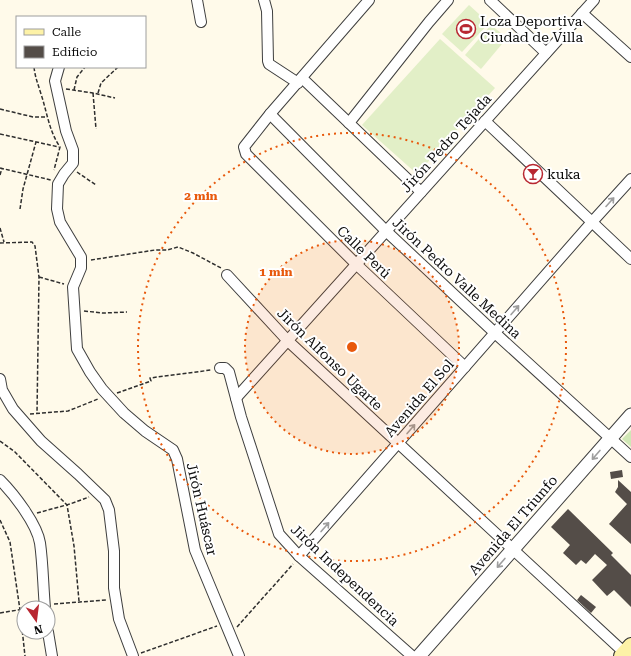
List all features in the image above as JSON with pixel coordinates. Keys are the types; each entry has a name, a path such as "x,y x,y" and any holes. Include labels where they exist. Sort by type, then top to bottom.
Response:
{"street":[{"path":"197,0 201,22"},
{"path":"264,0 267,11 269,64 300,80 349,123 421,192"},
{"path":"270,114 369,0"},
{"path":"349,123 448,0"},
{"path":"490,0 546,53"},
{"name":"Jirón Pedro Tejada","path":"288,341 594,0"},
{"path":"582,13 630,55"},
{"path":"59,68 55,84 66,131 73,150 73,163 58,184 57,209 60,222 81,257 81,262"},
{"name":"Calle Perú","path":"270,114 244,148 246,154 356,264 465,367"},
{"name":"Jirón Pedro Valle Medina","path":"270,114 386,231 631,457"},
{"path":"485,121 631,259"},
{"name":"Avenida El Sol","path":"300,556 631,179"},
{"name":"Jirón Huáscar","path":"81,262 81,268 73,287 78,349 94,378 124,413 145,431 173,450 177,459 195,550 224,623 239,656"},
{"name":"Jirón Alfonso Ugarte","path":"227,275 288,341 512,550 626,652"},
{"path":"236,398 288,341"},
{"name":"Jirón Independencia","path":"220,368 225,368 229,372 240,417 279,534 300,556 412,656"},
{"path":"0,379 2,390 13,409 41,442 98,493 104,500 109,510 114,551 114,588 119,619 137,655"},
{"name":"Avenida El Triunfo","path":"419,656 631,415"},
{"path":"0,480 11,491 35,528 40,542 45,600"},
{"path":"49,640 52,656"}],"path":[{"path":"0,175 1,168 52,181 60,147 55,140 47,117 41,93 35,78 34,68"},
{"path":"74,90 77,77 84,68"},
{"path":"98,94 101,83 117,68"},
{"path":"55,84 74,90 114,98"},
{"path":"93,93 96,129"},
{"path":"0,109 33,117 47,117"},
{"path":"0,134 60,147"},
{"path":"20,209 23,189 36,142"},
{"path":"73,163 75,171 96,185"},
{"path":"0,228 4,242"},
{"path":"0,243 32,242 35,246 38,277 36,413"},
{"path":"81,262 156,250 167,250 178,247 223,269 227,275"},
{"path":"38,277 73,287"},
{"path":"74,310 103,313 128,312"},
{"path":"0,440 15,452 67,505 74,546 79,601"},
{"path":"27,515 67,505 98,493"},
{"path":"0,520 10,542 19,600"},
{"path":"230,636 300,556"},
{"path":"56,604 79,601 116,600"},
{"path":"0,613 16,611"},
{"path":"137,655 224,623"},
{"path":"23,640 25,656"}],"green space":[{"name":"Loza Deportiva Ciudad de Villa","path":"469,5 489,23 462,52 442,34"},
{"path":"491,25 507,38 481,69 465,55"},
{"path":"440,39 495,88 417,174 362,125"},
{"path":"631,430 631,447 622,439"}],"building":[{"path":"622,470 623,477 611,479 610,472"},
{"path":"618,480 631,492 631,544 609,524 627,504 615,492 618,487"},
{"path":"568,509 613,553 611,555 631,575 631,607 614,590 607,596 592,580 607,565 595,554 586,564 581,560 576,565 563,553 570,545 551,527"},
{"path":"581,595 596,607 591,613 577,600"}],"place":[{"name":"Loza Deportiva Ciudad de Villa","path":"466,29"},
{"name":"kuka","path":"533,174"}]}
